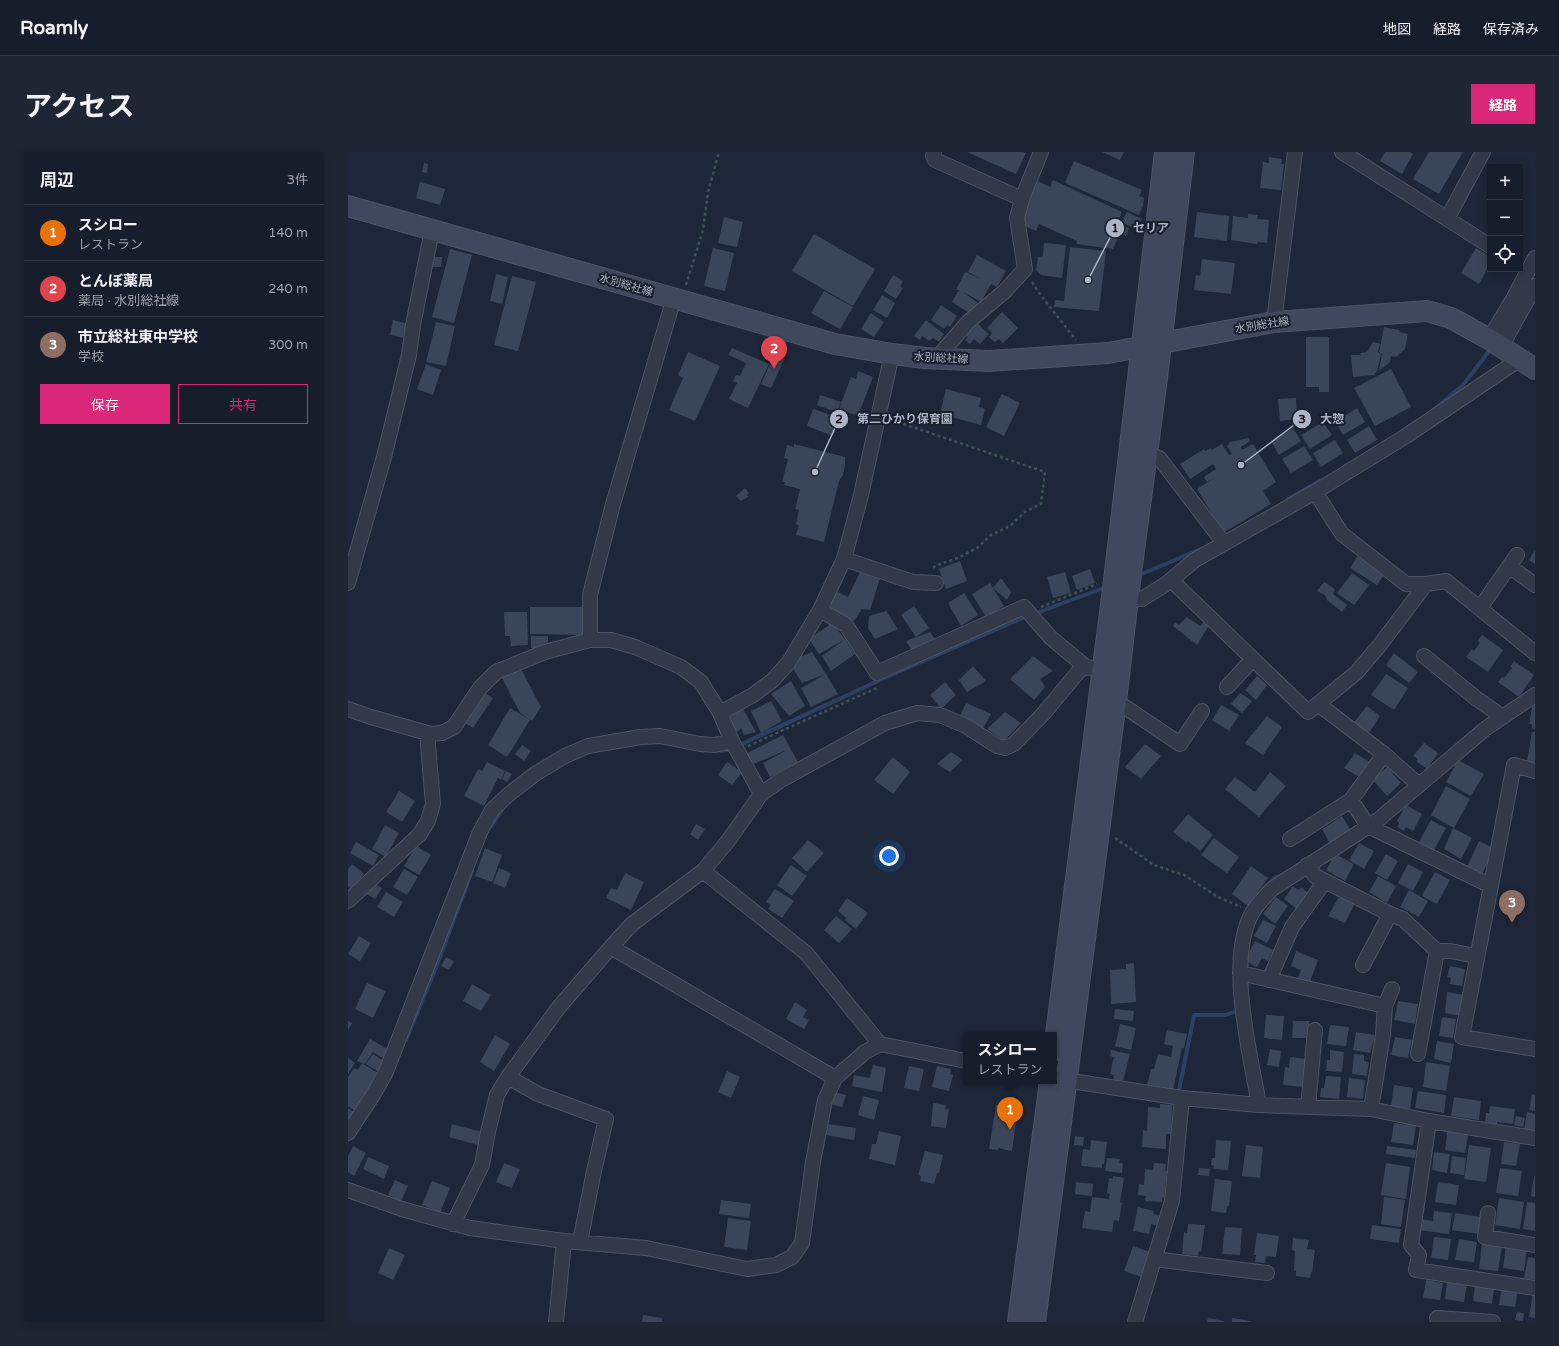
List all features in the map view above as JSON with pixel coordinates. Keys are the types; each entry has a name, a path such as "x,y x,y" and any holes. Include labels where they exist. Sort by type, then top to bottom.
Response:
{"street":[{"path":"934,152 934,160 1022,199"},
{"path":"936,359 968,322 1025,269 1017,218 1022,199 1041,152"},
{"path":"1118,586 1141,347 1165,152"},
{"path":"1056,1032 1102,669 1118,586 1147,455 1184,152"},
{"path":"1274,322 1295,152"},
{"path":"1342,152 1361,157 1447,219 1487,244"},
{"path":"1447,219 1483,152"},
{"name":"水別総社線","path":"348,206 835,344 892,354 936,359 989,361 1108,353 1274,322 1427,311 1451,318 1528,364"},
{"path":"348,583 384,457 409,355 413,325 432,230"},
{"path":"1495,343 1531,271"},
{"path":"590,640 590,595 613,504 677,299"},
{"path":"720,713 752,695 773,680 789,662 820,610 844,559 861,495 892,354"},
{"path":"1118,586 1142,599 1171,580 1222,540 1315,492 1528,364"},
{"path":"1147,455 1157,456 1160,459 1222,540"},
{"path":"1315,492 1342,534 1406,584 1426,584 1446,581 1535,653"},
{"path":"844,559 913,582 936,584"},
{"path":"1480,608 1513,561 1535,585"},
{"path":"1171,580 1308,712 1356,673 1379,646 1426,584"},
{"path":"820,610 846,625 877,673 1024,607 1051,638 1102,669 1116,701 1099,829 1057,1080 1179,1097 1259,1104 1371,1109 1429,1121 1535,1138"},
{"path":"348,709 427,733 442,733 454,727 480,688 496,672 545,652 590,640 611,640 636,647 681,667 701,682 720,713 734,745 761,794"},
{"path":"1424,656 1499,714"},
{"path":"1227,687 1253,659"},
{"path":"454,1224 482,1165 497,1095 508,1077 559,1007 611,947 632,924 703,871 728,842 761,794 781,780 885,723 917,712 940,715 966,726 997,746 1005,748 1014,744 1044,713 1079,671 1102,669"},
{"path":"1259,1104 1241,995 1240,973 1244,937 1252,914 1258,903 1272,889 1366,823 1378,820 1417,782 1485,729 1499,714 1535,695"},
{"path":"1116,701 1180,744 1202,711"},
{"path":"1318,704 1384,754 1417,782"},
{"path":"348,901 420,834 428,821 433,804 427,733"},
{"path":"348,1133 385,1074 480,832 492,810 508,795 535,774 565,756 588,746 641,737 660,736 700,744 734,745"},
{"path":"1290,839 1351,800 1384,754"},
{"path":"1535,771 1514,765 1476,956 1462,1037 1535,1049"},
{"path":"1351,800 1366,823 1491,886"},
{"path":"1308,865 1315,876 1390,914 1403,919 1437,951 1450,951 1476,956"},
{"path":"703,871 806,953 880,1044"},
{"path":"1269,980 1292,927 1325,881"},
{"path":"1363,965 1390,914"},
{"path":"611,947 835,1078"},
{"path":"1418,1054 1437,951"},
{"path":"1240,973 1385,1006"},
{"path":"1371,1109 1383,1035 1385,1006 1392,989"},
{"path":"1308,1107 1314,1030"},
{"path":"348,1190 402,1209 470,1228 564,1241 646,1248 747,1268 776,1265 792,1257 802,1243 813,1162 825,1100 835,1078 865,1052 880,1044 963,1060"},
{"path":"508,1077 538,1094 606,1118 580,1242"},
{"path":"1018,1322 1056,1084"},
{"path":"1035,1322 1057,1084"},
{"path":"1135,1322 1158,1260 1172,1201 1179,1097"},
{"path":"1429,1121 1412,1245 1419,1255 1416,1270 1535,1288"},
{"path":"1488,1213 1485,1237 1535,1245"},
{"path":"556,1322 564,1241"},
{"path":"1158,1260 1267,1273"},
{"path":"1437,1318 1493,1322"}],"path":[{"path":"677,299 703,230 708,192 719,152"},
{"path":"1025,269 1039,293 1079,343"},
{"path":"879,415 1045,472 1041,504 1025,512 1010,526 991,536 976,548 958,558 938,565 913,582"},
{"path":"1030,614 1118,586"},
{"path":"1099,829 1154,865 1184,875 1218,897 1247,910"}],"building":[{"path":"967,152 1022,152 1026,153 1016,174"},
{"path":"1102,152 1124,152 1120,160"},
{"path":"1385,152 1410,152 1413,154 1402,174 1380,161"},
{"path":"1429,152 1463,152 1439,194 1413,179"},
{"path":"1269,157 1282,159 1281,164 1284,164 1281,190 1260,188 1263,162 1269,163"},
{"path":"1074,161 1142,190 1139,196 1144,198 1139,215 1065,183"},
{"path":"424,163 428,164 427,173 422,172"},
{"path":"1053,180 1122,212 1117,223 1129,228 1126,236 1120,233 1113,249 1076,244 1077,241 1039,224 1036,231 1023,225 1025,220 1021,218 1038,181 1050,187"},
{"path":"420,182 445,189 440,205 416,198"},
{"path":"1127,212 1142,219 1137,230 1122,222"},
{"path":"1197,212 1229,216 1227,241 1194,237"},
{"path":"1248,214 1258,215 1257,219 1269,220 1267,243 1258,242 1257,244 1231,240 1233,216 1248,218"},
{"path":"724,217 743,222 737,247 718,243"},
{"path":"814,234 875,269 853,306 792,271"},
{"path":"1044,243 1066,245 1062,278 1041,275 1036,270 1038,257 1043,256"},
{"path":"1070,247 1106,251 1099,311 1054,307 1055,300 1064,301"},
{"path":"713,248 734,253 725,291 704,286"},
{"path":"1476,248 1487,254 1487,269 1479,284 1461,273"},
{"path":"450,249 472,255 454,323 432,317"},
{"path":"977,255 1006,271 997,287 991,284 981,302 963,292 978,303 971,314 952,302 959,290 956,290 965,272 983,280 968,272"},
{"path":"432,257 442,257 441,267 431,267"},
{"path":"1202,259 1235,263 1231,294 1194,290 1196,275 1200,276"},
{"path":"496,274 508,277 502,304 490,301"},
{"path":"893,275 903,281 900,287 903,288 896,299 884,291"},
{"path":"512,276 536,282 518,351 494,345"},
{"path":"824,291 853,307 840,329 811,313"},
{"path":"882,295 895,303 887,318 873,310"},
{"path":"941,305 957,316 950,327 947,325 944,329 931,320"},
{"path":"1002,312 1018,328 1003,343 999,339 995,342 989,337 992,333 987,328"},
{"path":"871,313 884,322 874,337 861,329"},
{"path":"393,320 408,324 404,338 390,335"},
{"path":"926,320 944,334 939,342 933,338 929,341 922,336 920,340 914,336"},
{"path":"436,322 455,326 446,366 426,362"},
{"path":"977,323 989,334 980,344 974,339 970,344 965,340 968,337 966,335"},
{"path":"1384,327 1400,330 1399,332 1408,334 1405,349 1396,357 1391,356 1390,362 1379,371 1382,354 1384,355 1379,352"},
{"path":"1306,337 1329,337 1329,392 1319,392 1319,387 1306,387"},
{"path":"1373,342 1380,344 1378,352 1381,354 1377,371 1374,375 1353,377 1351,355 1361,355 1360,353 1367,352"},
{"path":"732,348 769,364 748,408 729,399 737,383 733,381 736,375 740,376 746,363 728,355"},
{"path":"688,352 720,366 695,421 669,410 683,378 678,375"},
{"path":"774,355 784,360 771,388 761,384"},
{"path":"426,364 441,370 433,395 417,389"},
{"path":"1391,369 1411,407 1375,426 1354,388"},
{"path":"858,371 873,377 858,416 839,409 851,377 856,379"},
{"path":"946,389 981,398 979,407 985,409 981,425 940,414"},
{"path":"1002,394 1020,403 1004,436 986,427"},
{"path":"820,395 841,402 837,412 817,405"},
{"path":"1296,398 1297,419 1280,421 1278,399"},
{"path":"1357,408 1365,422 1343,435 1335,422"},
{"path":"813,409 840,418 833,436 807,426"},
{"path":"1323,422 1332,435 1310,449 1301,435"},
{"path":"1369,426 1377,440 1355,453 1347,440"},
{"path":"1293,428 1301,441 1279,455 1271,441"},
{"path":"1248,438 1250,441 1241,447 1242,450 1253,444 1276,482 1263,491 1271,504 1223,533 1197,489 1218,476 1207,482 1204,477 1216,469 1213,464 1190,479 1180,464 1204,449 1205,451 1211,448 1212,450 1222,444 1229,455 1232,454 1227,446 1230,442"},
{"path":"1335,440 1343,453 1321,467 1313,453"},
{"path":"794,444 845,457 843,475 839,481 824,542 796,535 799,525 796,524 799,510 795,509 800,489 784,485 785,482 782,482 788,459 784,458 787,445 794,447"},
{"path":"1304,446 1313,460 1291,473 1282,459"},
{"path":"745,488 749,493 747,495 748,497 741,501 736,496"},
{"path":"1535,550 1535,564 1529,560"},
{"path":"1358,555 1386,572 1377,585 1350,568"},
{"path":"960,561 967,581 946,589 939,569"},
{"path":"1090,569 1095,583 1077,590 1072,576"},
{"path":"861,570 880,578 870,610 862,609 854,621 826,607 836,591 848,597"},
{"path":"1065,572 1071,593 1053,598 1047,577"},
{"path":"1352,573 1369,585 1354,605 1337,593"},
{"path":"1001,578 1011,592 1007,600 993,588"},
{"path":"1324,582 1335,589 1333,594 1347,605 1342,612 1327,600 1325,595 1317,591"},
{"path":"990,583 1004,606 986,617 972,594"},
{"path":"964,593 978,615 961,626 948,603"},
{"path":"914,606 929,628 916,637 901,615"},
{"path":"530,607 585,607 584,635 530,634"},
{"path":"886,611 898,629 875,639 868,628 869,616"},
{"path":"504,612 527,612 528,645 511,646 510,636 505,636"},
{"path":"1187,617 1200,626 1205,620 1210,624 1197,645 1173,626 1175,622 1179,625"},
{"path":"832,623 855,654 831,671 822,656 844,640 819,654 809,639"},
{"path":"930,632 935,639 912,651 906,641"},
{"path":"1482,635 1503,650 1488,672 1466,657 1472,649 1474,651 1480,643 1478,641"},
{"path":"531,636 548,636 548,648 531,648"},
{"path":"812,652 826,674 802,683 789,662"},
{"path":"1394,653 1418,672 1409,683 1386,665"},
{"path":"1033,656 1053,671 1040,679 1045,687 1034,700 1010,679"},
{"path":"1514,661 1534,675 1519,697 1498,682 1502,677 1504,678 1512,668 1510,667"},
{"path":"973,666 986,681 967,692 959,680"},
{"path":"520,667 541,707 532,721 520,713 502,678"},
{"path":"826,674 838,694 811,707 801,688"},
{"path":"1386,674 1408,688 1394,710 1371,695"},
{"path":"1257,676 1267,685 1256,700 1245,690"},
{"path":"791,681 805,706 789,716 771,694"},
{"path":"945,682 956,695 941,709 930,695"},
{"path":"482,691 493,698 473,728 462,721"},
{"path":"1240,693 1252,701 1242,713 1231,704"},
{"path":"771,701 782,721 761,733 751,711"},
{"path":"1533,702 1535,703 1535,729 1532,728 1532,724 1529,724"},
{"path":"966,703 991,714 982,730 959,718"},
{"path":"1221,705 1239,715 1229,731 1212,720"},
{"path":"1367,706 1380,716 1367,736 1351,726"},
{"path":"510,708 530,720 507,757 488,745"},
{"path":"743,709 756,732 744,735 741,728 736,733 728,718"},
{"path":"1005,712 1021,723 1004,741 987,729"},
{"path":"1267,716 1282,727 1263,755 1245,743"},
{"path":"1532,732 1535,732 1535,763 1527,761"},
{"path":"783,735 798,762 770,777 763,763 787,750 751,765 745,754"},
{"path":"1424,743 1438,753 1427,769 1416,761 1418,759 1413,756"},
{"path":"1145,744 1161,756 1141,779 1125,767"},
{"path":"522,745 531,751 524,761 515,754"},
{"path":"951,752 963,760 950,772 937,764"},
{"path":"1355,753 1371,763 1361,778 1344,768"},
{"path":"893,757 910,772 893,794 874,780"},
{"path":"1458,760 1484,774 1471,796 1446,782"},
{"path":"487,762 505,771 501,780 498,778 484,806 464,796 478,769 482,771"},
{"path":"727,762 742,772 732,785 718,775"},
{"path":"1387,767 1401,783 1387,796 1373,780"},
{"path":"506,771 512,774 507,782 502,779"},
{"path":"1270,772 1286,786 1259,817 1225,789 1235,777 1255,792"},
{"path":"1446,786 1470,799 1454,828 1431,815"},
{"path":"399,791 415,801 402,822 386,812"},
{"path":"1406,805 1422,814 1413,831 1406,827 1404,831 1397,827 1399,823 1397,821"},
{"path":"1188,814 1213,835 1200,851 1188,841 1187,843 1173,832"},
{"path":"1342,816 1351,831 1330,844 1322,829"},
{"path":"1431,820 1446,828 1434,850 1419,842"},
{"path":"696,824 705,829 698,840 690,834"},
{"path":"385,825 399,833 386,857 372,849"},
{"path":"1453,828 1472,838 1461,859 1444,849"},
{"path":"1214,838 1239,857 1227,873 1201,855"},
{"path":"808,840 824,853 807,872 792,858"},
{"path":"1479,841 1495,849 1482,874 1467,867"},
{"path":"356,842 379,855 373,866 350,853"},
{"path":"1359,843 1374,851 1364,869 1349,860"},
{"path":"416,846 431,855 419,875 404,866"},
{"path":"485,848 502,855 492,882 475,876"},
{"path":"1335,854 1354,864 1345,881 1326,870"},
{"path":"1386,854 1398,861 1387,880 1375,873"},
{"path":"352,864 364,874 351,889 348,886 348,869"},
{"path":"1408,864 1423,872 1413,891 1398,883"},
{"path":"791,865 807,876 792,896 777,885"},
{"path":"1251,866 1268,878 1248,906 1232,894"},
{"path":"499,868 511,873 505,888 493,883"},
{"path":"404,869 418,877 407,895 393,887"},
{"path":"1435,872 1450,880 1437,904 1422,896"},
{"path":"625,873 644,882 631,910 606,898 611,888 617,890"},
{"path":"1378,876 1396,886 1387,903 1369,892"},
{"path":"373,883 382,888 375,899 367,894"},
{"path":"1293,886 1299,890 1301,887 1308,893 1297,909 1284,899"},
{"path":"775,889 794,901 782,918 768,909 771,905 766,902"},
{"path":"1409,890 1428,901 1419,917 1400,907"},
{"path":"386,892 403,902 394,917 377,907"},
{"path":"1276,897 1288,906 1275,924 1263,914"},
{"path":"1339,897 1355,903 1345,923 1328,916"},
{"path":"847,898 868,913 856,929 845,920 846,918 838,911"},
{"path":"836,916 852,929 839,943 824,930"},
{"path":"1263,920 1276,926 1267,943 1254,936"},
{"path":"359,936 371,943 360,961 348,954"},
{"path":"1255,941 1273,950 1268,961 1262,958 1257,967 1245,961"},
{"path":"1296,951 1318,960 1310,982 1298,978 1301,970 1291,966"},
{"path":"446,957 454,961 449,970 441,966"},
{"path":"1134,963 1136,1002 1111,1004 1110,970 1126,969 1126,964"},
{"path":"1450,966 1465,969 1462,986 1450,984 1451,978 1447,977"},
{"path":"367,983 386,991 373,1018 355,1009"},
{"path":"472,984 491,995 481,1011 463,1001"},
{"path":"1447,992 1464,995 1461,1016 1445,1013"},
{"path":"1398,1001 1418,1004 1415,1024 1394,1020"},
{"path":"795,1002 807,1010 803,1017 809,1020 804,1029 786,1019"},
{"path":"1115,1009 1134,1011 1133,1021 1114,1019"},
{"path":"1266,1015 1284,1016 1282,1040 1264,1038"},
{"path":"1442,1017 1456,1019 1453,1038 1439,1036"},
{"path":"348,1021 352,1023 348,1030"},
{"path":"1293,1021 1309,1021 1309,1038 1292,1038"},
{"path":"1120,1024 1136,1028 1131,1050 1115,1046"},
{"path":"1330,1025 1349,1027 1346,1046 1327,1044"},
{"path":"1167,1030 1187,1034 1184,1048 1182,1048 1173,1090 1147,1085 1151,1069 1154,1069 1158,1054 1171,1057 1173,1046 1164,1044"},
{"path":"1356,1032 1375,1035 1370,1053 1353,1050"},
{"path":"495,1035 510,1044 494,1071 480,1062"},
{"path":"1395,1037 1412,1040 1408,1058 1391,1055"},
{"path":"370,1039 391,1051 386,1060 373,1052 365,1064 357,1061"},
{"path":"1437,1041 1454,1044 1451,1063 1434,1059"},
{"path":"1270,1049 1281,1051 1279,1067 1267,1065"},
{"path":"1111,1050 1130,1054 1123,1081 1113,1079 1114,1075 1110,1074 1114,1057 1110,1056"},
{"path":"1330,1050 1344,1052 1342,1072 1326,1071 1327,1060 1330,1060"},
{"path":"373,1054 385,1062 379,1072 366,1064"},
{"path":"1354,1054 1364,1055 1364,1061 1369,1062 1367,1076 1352,1074"},
{"path":"1290,1057 1307,1059 1304,1087 1283,1085 1285,1067 1289,1068"},
{"path":"348,1058 355,1063 348,1074"},
{"path":"1426,1062 1450,1066 1446,1091 1423,1087"},
{"path":"362,1063 379,1074 355,1111 348,1106 348,1077 354,1068 358,1070"},
{"path":"873,1065 886,1068 882,1092 852,1086 854,1075 870,1078"},
{"path":"909,1066 924,1069 919,1091 904,1088"},
{"path":"937,1066 951,1069 950,1074 953,1075 949,1091 932,1087"},
{"path":"727,1071 740,1077 731,1098 718,1092"},
{"path":"1326,1076 1341,1077 1339,1099 1320,1097 1321,1088 1324,1088"},
{"path":"1349,1078 1365,1080 1363,1099 1347,1097"},
{"path":"1394,1085 1413,1088 1410,1109 1391,1106"},
{"path":"1418,1091 1446,1095 1444,1113 1415,1108"},
{"path":"834,1092 846,1095 842,1107 831,1104"},
{"path":"1532,1094 1535,1095 1535,1111 1529,1110"},
{"path":"863,1096 879,1100 874,1120 858,1115"},
{"path":"1454,1097 1481,1101 1479,1120 1451,1116"},
{"path":"933,1103 946,1105 945,1109 949,1109 946,1128 931,1126"},
{"path":"1160,1104 1172,1105 1171,1134 1166,1134 1166,1149 1142,1147 1143,1130 1147,1131 1148,1107 1160,1108"},
{"path":"996,1105 1018,1109 1012,1151 998,1148 998,1150 989,1149"},
{"path":"1490,1106 1515,1109 1513,1124 1497,1122 1497,1124 1485,1123 1486,1113 1489,1113"},
{"path":"348,1108 355,1113 348,1123"},
{"path":"1527,1112 1535,1114 1535,1132 1524,1130"},
{"path":"1516,1116 1525,1118 1523,1127 1514,1125"},
{"path":"1394,1123 1416,1126 1413,1145 1391,1142"},
{"path":"452,1124 482,1132 478,1145 449,1137"},
{"path":"828,1124 856,1128 854,1140 826,1135"},
{"path":"1448,1126 1469,1130 1465,1153 1445,1150"},
{"path":"879,1131 901,1136 895,1165 869,1159 872,1144 876,1144"},
{"path":"1075,1136 1084,1137 1083,1146 1074,1145"},
{"path":"1091,1140 1107,1142 1104,1164 1102,1164 1102,1168 1081,1166 1083,1149 1090,1150"},
{"path":"1216,1140 1231,1141 1228,1170 1213,1169 1214,1166 1211,1165 1212,1158 1215,1158"},
{"path":"1504,1142 1520,1144 1516,1166 1501,1164"},
{"path":"1246,1145 1263,1147 1260,1178 1242,1176"},
{"path":"1469,1145 1491,1148 1486,1182 1464,1179"},
{"path":"353,1146 366,1153 354,1176 348,1172 348,1156"},
{"path":"1387,1146 1416,1150 1415,1158 1386,1154"},
{"path":"925,1151 943,1155 939,1173 937,1173 934,1184 920,1181 921,1176 918,1175"},
{"path":"1434,1152 1450,1154 1447,1173 1432,1170"},
{"path":"1452,1156 1466,1158 1464,1175 1450,1173"},
{"path":"368,1157 389,1166 384,1179 363,1169"},
{"path":"1107,1158 1120,1159 1119,1163 1123,1163 1122,1173 1105,1171"},
{"path":"504,1163 520,1169 512,1188 496,1182"},
{"path":"1154,1163 1166,1164 1165,1171 1167,1171 1164,1198 1162,1197 1162,1202 1145,1201 1146,1196 1138,1195 1139,1184 1144,1185 1145,1169 1153,1170"},
{"path":"1386,1163 1410,1167 1406,1199 1381,1195"},
{"path":"1199,1168 1210,1169 1209,1176 1198,1175"},
{"path":"1500,1168 1522,1171 1518,1196 1496,1193"},
{"path":"1113,1176 1124,1178 1120,1202 1122,1203 1119,1221 1114,1220 1112,1232 1082,1228 1085,1211 1090,1212 1092,1197 1109,1199 1110,1194 1107,1193 1109,1178 1113,1179"},
{"path":"1535,1176 1535,1197 1531,1196"},
{"path":"1215,1179 1232,1181 1229,1206 1227,1206 1226,1213 1211,1211"},
{"path":"395,1180 408,1186 401,1201 388,1195"},
{"path":"432,1181 450,1188 440,1213 422,1205"},
{"path":"1076,1182 1093,1184 1092,1196 1075,1194"},
{"path":"1438,1182 1459,1185 1456,1205 1435,1202"},
{"path":"1384,1197 1405,1200 1401,1227 1381,1224"},
{"path":"1499,1198 1524,1202 1520,1229 1495,1225"},
{"path":"721,1200 751,1204 749,1218 719,1214"},
{"path":"1527,1202 1535,1203 1535,1231 1523,1229"},
{"path":"1138,1207 1154,1211 1153,1214 1162,1216 1160,1226 1151,1224 1149,1234 1133,1231"},
{"path":"1434,1211 1452,1213 1449,1234 1419,1230 1421,1219 1433,1221"},
{"path":"1455,1213 1481,1217 1479,1234 1452,1230"},
{"path":"728,1218 751,1221 747,1250 724,1247"},
{"path":"1188,1224 1205,1225 1201,1252 1199,1251 1198,1256 1182,1254 1184,1232 1187,1233"},
{"path":"1372,1225 1401,1229 1399,1243 1370,1239"},
{"path":"1225,1227 1242,1228 1240,1255 1222,1254"},
{"path":"1257,1233 1279,1236 1276,1257 1266,1256 1265,1263 1255,1262 1256,1255 1254,1255"},
{"path":"1434,1237 1451,1239 1448,1260 1431,1258"},
{"path":"1293,1238 1309,1240 1307,1249 1315,1250 1310,1278 1296,1276 1296,1271 1294,1270 1295,1251 1292,1250"},
{"path":"1459,1239 1477,1242 1474,1262 1455,1260"},
{"path":"1482,1243 1502,1246 1498,1271 1479,1269"},
{"path":"1506,1245 1527,1248 1524,1271 1503,1268"},
{"path":"1133,1246 1150,1252 1141,1277 1124,1271"},
{"path":"389,1248 405,1255 393,1280 378,1273"},
{"path":"1528,1257 1535,1258 1535,1280 1524,1278"},
{"path":"1426,1280 1443,1283 1440,1300 1423,1298"},
{"path":"1447,1281 1467,1284 1464,1302 1445,1299"},
{"path":"1475,1285 1494,1288 1492,1304 1473,1301"},
{"path":"1502,1287 1518,1290 1515,1307 1499,1305"},
{"path":"1533,1292 1535,1293 1535,1318 1529,1317"},
{"path":"1517,1312 1524,1313 1523,1321 1515,1320"},
{"path":"643,1315 662,1318 662,1322 642,1322"},
{"path":"1208,1318 1224,1321 1224,1322 1207,1322"},
{"path":"1232,1318 1251,1321 1251,1322 1232,1322"}],"waterway":[{"path":"1436,408 1463,385 1490,350"},
{"path":"1288,499 1320,481"},
{"path":"1137,576 1201,549"},
{"path":"1034,614 1106,587"},
{"path":"717,751 729,750 880,680 1027,616"},
{"path":"491,826 504,807"},
{"path":"406,1040 437,965 472,871"},
{"path":"1264,888 1276,877 1283,875"},
{"path":"1178,1095 1194,1015 1226,1015 1239,1010"}],"place":[{"name":"セリア","path":"1088,280"},
{"name":"とんぼ薬局","path":"774,369"},
{"name":"大惣","path":"1241,465"},
{"name":"第二ひかり保育園","path":"815,472"},
{"name":"市立総社東中学校","path":"1512,923"},
{"name":"スシロー","path":"1010,1130"}]}
